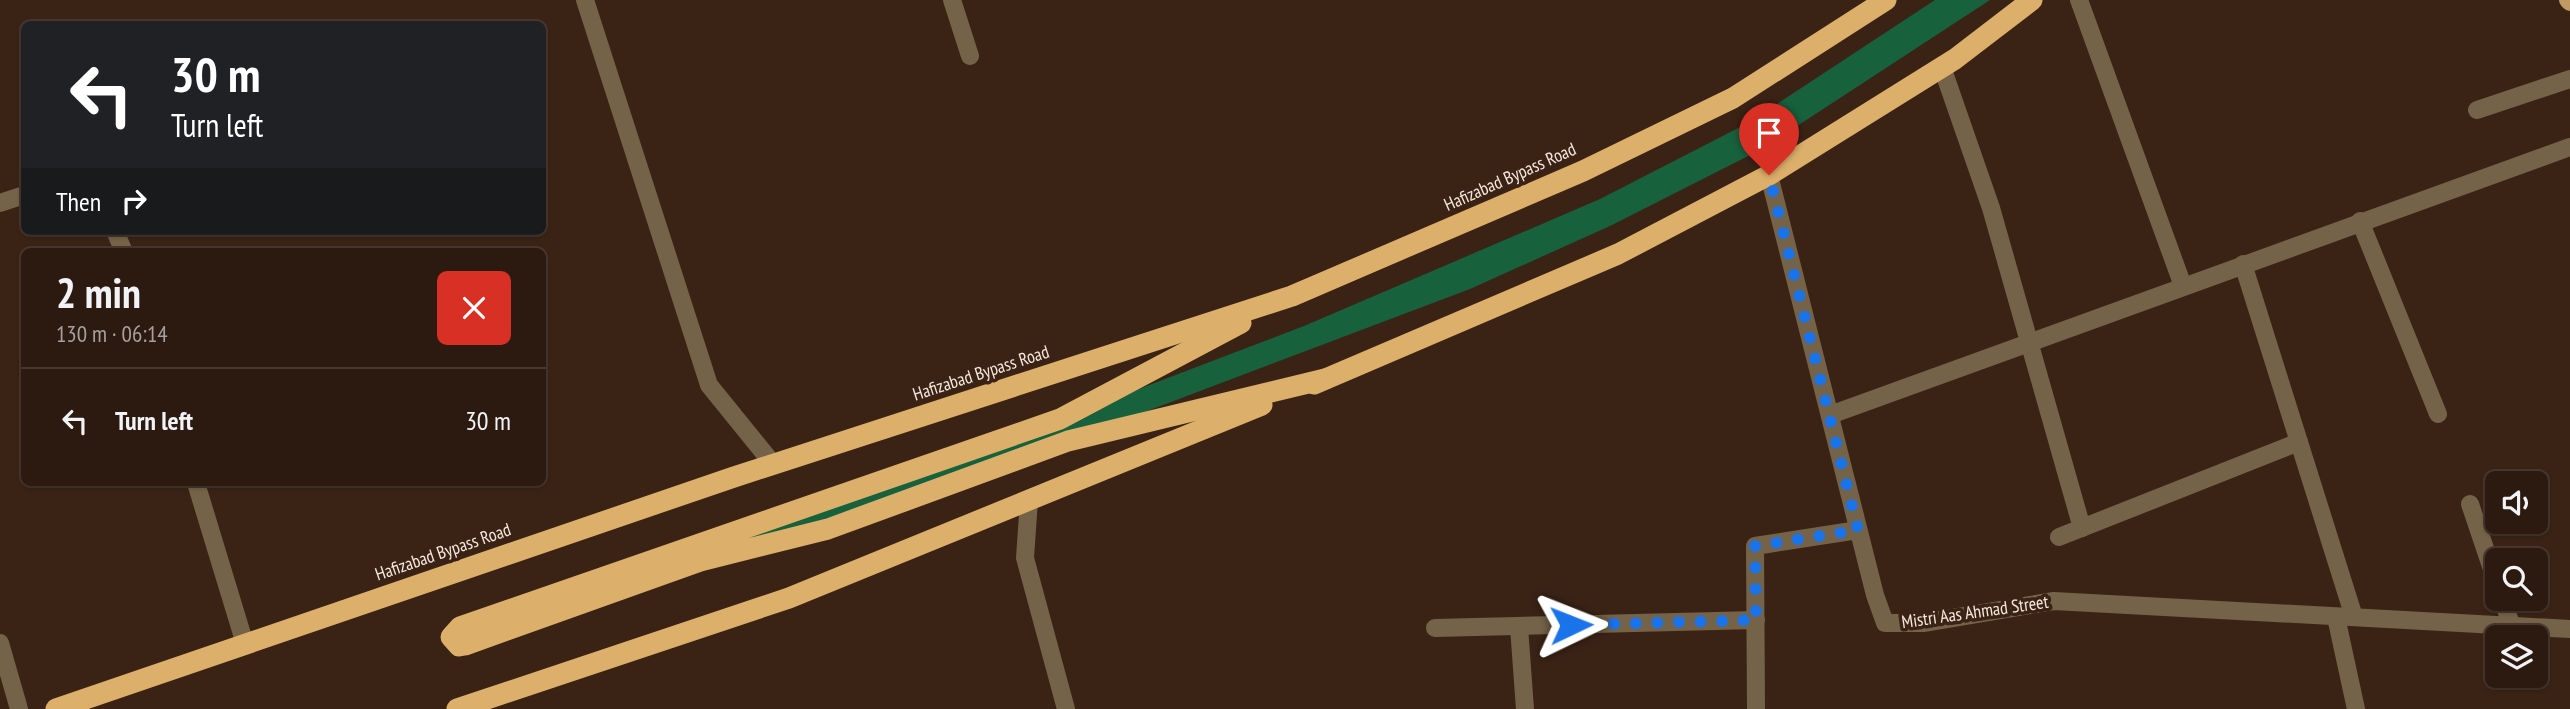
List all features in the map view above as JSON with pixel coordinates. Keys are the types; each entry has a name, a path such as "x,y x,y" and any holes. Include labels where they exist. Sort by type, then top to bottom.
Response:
{"highway":[{"name":"Hafizabad Bypass Road","path":"56,709 773,464 1292,296 1583,171 1732,98 1886,0"},
{"path":"457,709 789,598 1325,379 1618,254 1769,175 1941,67 2032,0"},
{"path":"1292,296 1060,419 460,627 452,637 459,646 466,645 699,561 828,528 1068,441 1325,379"}],"street":[{"path":"585,0 709,385 773,464"},
{"path":"952,0 970,56"},
{"path":"2079,0 2183,285"},
{"path":"1941,67 1992,208 2082,528"},
{"path":"2477,110 2570,79"},
{"path":"1830,415 2570,147"},
{"name":"Mistri Aas Ahmad Street","path":"1769,175 1858,530 1885,623 1923,623 2054,601 2485,625"},
{"path":"0,203 21,196"},
{"path":"2360,221 2438,414"},
{"path":"2243,264 2300,442 2345,617 2356,709"},
{"path":"2059,537 2300,442"},
{"path":"197,486 245,644"},
{"path":"1029,500 1025,558 1066,709"},
{"path":"2470,504 2485,548"},
{"path":"1756,709 1755,546 1858,530"},
{"path":"1434,628 1756,620"},
{"path":"1519,627 1525,709"},
{"name":"Mistri Aas Ahmad Street","path":"2548,628 2570,629"},
{"path":"0,643 19,709"}],"green space":[{"path":"1935,0 1990,0 1762,149 1610,226 1470,289 828,529 452,634 1060,419 1304,326 1600,199 1748,123"}],"route":[{"path":"1571,625 1756,620 1755,546 1858,530 1769,175"}]}
